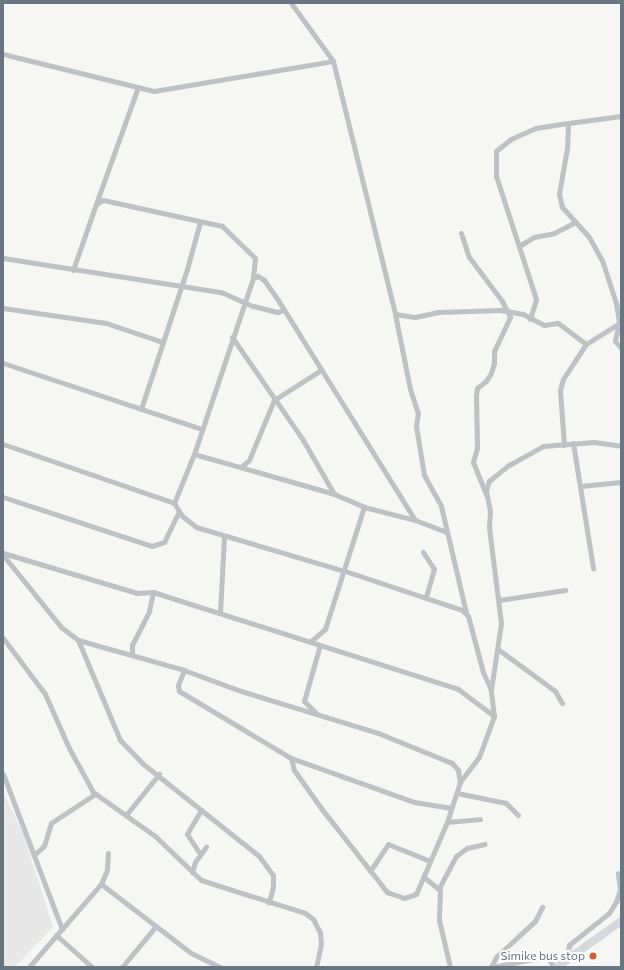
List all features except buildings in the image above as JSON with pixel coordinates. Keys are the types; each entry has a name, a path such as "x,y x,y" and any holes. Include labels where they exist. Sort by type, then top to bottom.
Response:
{"highway":[{"path":"563,965 621,921"}],"street":[{"path":"291,3 333,61 395,314 410,389 418,413 416,432 424,475 436,496 447,532 466,613 491,690 494,716 479,757 460,782 447,822 430,860 425,878 416,894 399,897 387,892 294,770 291,758"},
{"path":"3,54 138,87 164,91 333,61"},
{"path":"74,270 138,87"},
{"path":"530,319 536,299 496,176 496,151 511,139 536,128 621,116"},
{"path":"568,124 567,148 559,194 562,207 574,223 582,229 602,260 619,302 619,323 615,341 621,348"},
{"path":"97,201 113,202 222,226 246,246 256,262 253,278 201,428 194,454 174,502"},
{"path":"141,409 179,288 188,269 200,222"},
{"path":"519,246 534,237 554,233 574,223"},
{"path":"462,233 465,249 472,263 508,312 510,321 494,350 494,363 491,373 486,381 477,388 476,395 477,448 473,462 486,495 501,623 491,690"},
{"path":"3,258 179,288 221,292 270,310 284,310"},
{"path":"253,278 258,276 264,280 415,520"},
{"path":"3,308 106,324 162,342"},
{"path":"395,314 404,313 415,317 462,310 523,314 544,325 558,323 586,344"},
{"path":"564,445 560,386 575,357 586,344 619,323"},
{"path":"232,337 303,440 334,494"},
{"path":"3,364 201,428"},
{"path":"241,467 249,460 274,400 321,370"},
{"path":"486,495 489,481 525,455 543,446 573,443 604,443 621,446"},
{"path":"573,443 593,568"},
{"path":"3,444 174,502 179,511 196,527 224,537 345,571 426,597 466,613"},
{"path":"194,454 334,494 364,507 415,520 447,532"},
{"path":"581,486 621,482"},
{"path":"3,497 152,546 164,542 179,511"},
{"path":"310,642 325,630 345,571 364,507"},
{"path":"220,613 224,537"},
{"path":"423,552 434,569 426,597"},
{"path":"3,554 137,593 153,592 320,646 458,688 494,716"},
{"path":"3,554 61,627 78,640 184,670 241,691 316,713 436,755 452,763 458,770 460,782"},
{"path":"499,600 565,590"},
{"path":"132,655 132,645 149,611 153,592"},
{"path":"3,638 45,694 82,774 95,794 155,836 201,880 305,913 313,919 320,933 321,944 316,967"},
{"path":"78,640 120,740 142,763 159,774 201,810 259,856 271,870 274,882 269,902"},
{"path":"316,713 304,701 320,646"},
{"path":"498,650 555,692 562,703"},
{"path":"184,670 178,685 179,691 291,758 414,802 452,808"},
{"path":"3,774 35,854 62,929"},
{"path":"126,816 159,774"},
{"path":"457,793 506,803 518,815"},
{"path":"35,854 44,846 51,823 95,794"},
{"path":"200,854 188,834 201,810"},
{"path":"447,822 480,819"},
{"path":"370,871 388,844 430,860"},
{"path":"450,967 439,920 439,888 456,856 467,848 485,844"},
{"path":"192,872 200,854 206,847"},
{"path":"29,967 101,884 107,870 108,853"},
{"path":"563,965 569,945 605,917 616,902 620,890 618,873"},
{"path":"425,878 439,888"},
{"path":"101,884 191,953 212,965 220,967"},
{"path":"492,967 496,957 535,921 542,906"},
{"path":"122,967 156,926"},
{"path":"56,935 92,967"},
{"path":"492,967 544,957 548,958 554,967"}],"shaded area":[{"path":"3,792 23,833 53,927 15,967 3,967"}],"place":[{"name":"Simike bus stop","path":"593,956"}]}
